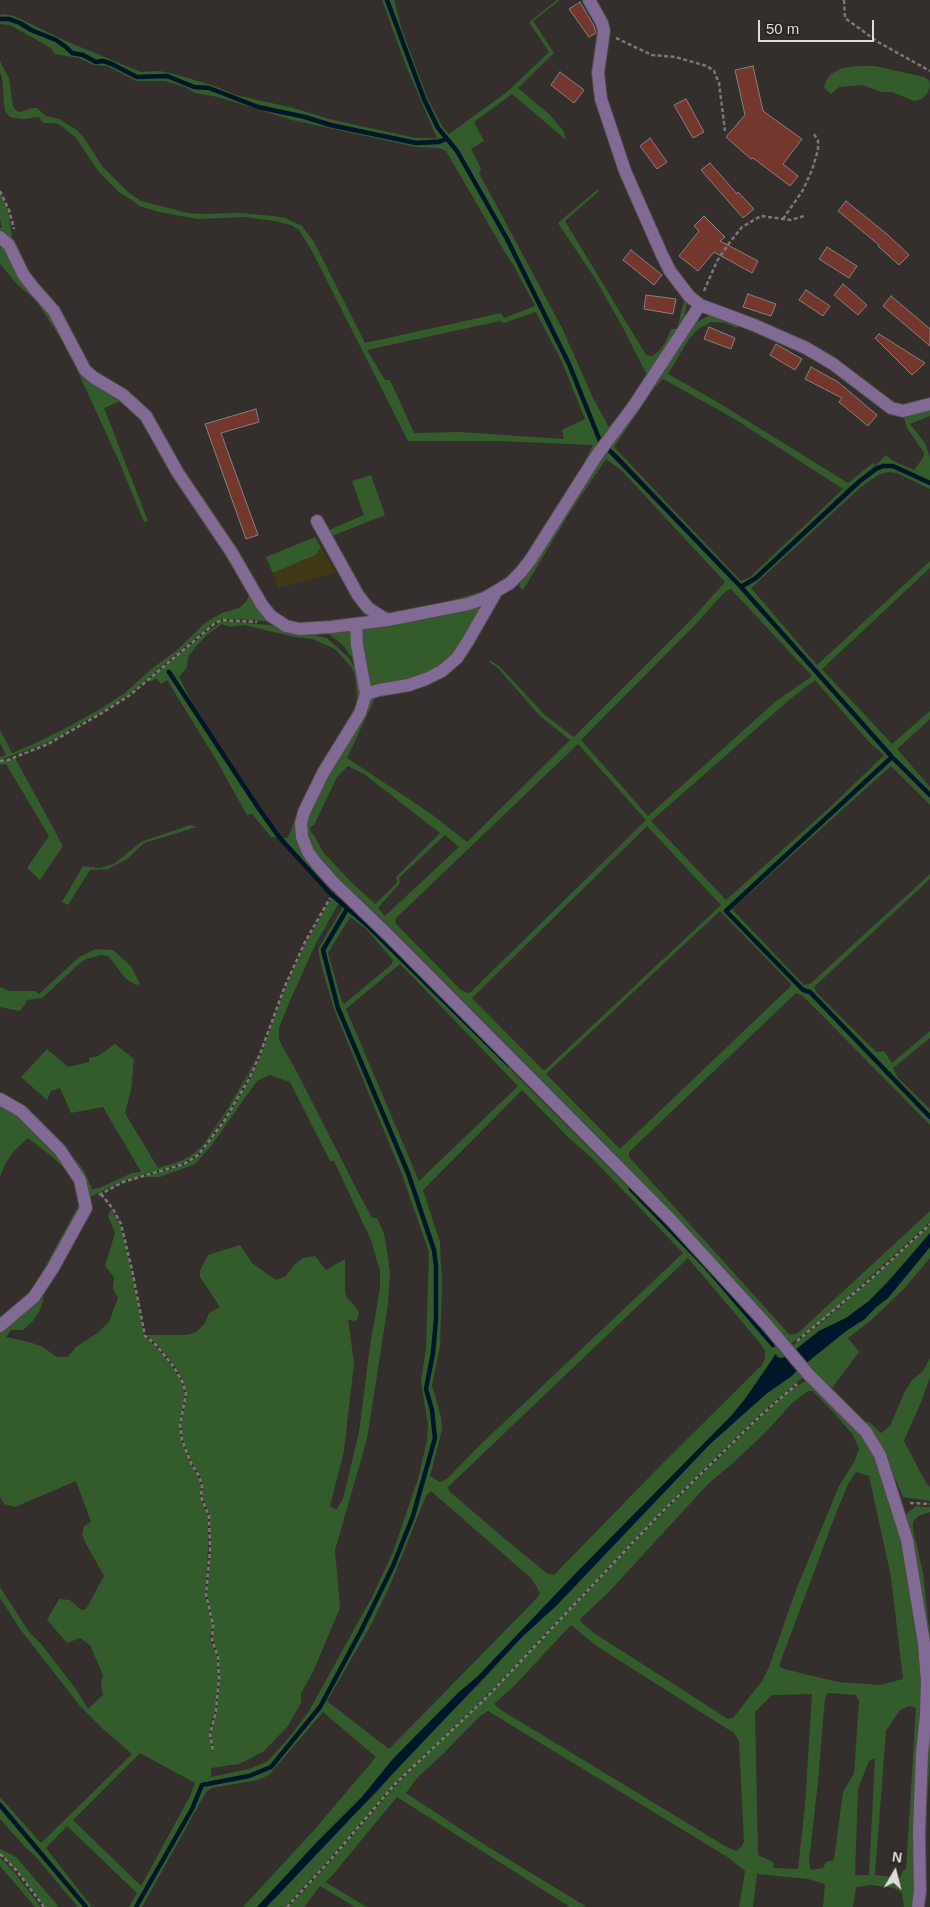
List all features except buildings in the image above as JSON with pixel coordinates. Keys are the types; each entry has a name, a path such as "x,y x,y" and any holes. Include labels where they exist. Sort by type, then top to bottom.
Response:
{"street":[{"path":"589,0 602,23 604,31 598,73 601,99 624,171 670,270 689,296 700,305 754,325 806,348 833,364 891,408 903,411 930,404"},
{"path":"0,237 9,245 23,274 54,311 85,370 93,378 123,394 146,416 178,473 228,547 262,605 271,616 286,626 299,630 387,620 468,604 496,593 521,572 531,559 597,455 633,407 700,305"},
{"path":"317,521 358,595 368,608 387,620"},
{"path":"366,694 409,685 442,672 457,658 468,642 496,593"},
{"path":"356,624 357,645 366,694 360,713 323,773 304,812 301,824 302,837 308,852 337,886 671,1220 807,1372 866,1432 880,1455 907,1540 918,1600 927,1681 919,1824 920,1891 918,1907"},
{"path":"0,1099 21,1111 60,1150 80,1180 86,1208 53,1268 34,1297 0,1326"}],"path":[{"path":"844,0 845,18 878,42 930,70"},
{"path":"604,31 652,55 675,57 707,66 714,70 719,83 725,131"},
{"path":"783,219 803,190 812,170 818,150 818,140 813,133"},
{"path":"0,191 10,210 14,234"},
{"path":"700,305 708,280 717,261 742,228 761,216 783,219 798,219 804,216"},
{"path":"0,761 8,760 48,744 102,713 130,695 214,624 222,620 261,622"},
{"path":"85,1201 124,1182 184,1164 198,1155 228,1114 249,1079 304,942 337,886"},
{"path":"101,1194 121,1224 145,1336 156,1345 174,1367 183,1382 186,1394 180,1425 182,1440 199,1476 202,1486 201,1497 209,1516 210,1550 206,1594 212,1625 212,1640 218,1657 219,1678 216,1711 210,1734 213,1751"},
{"path":"788,1349 930,1224"},
{"path":"287,1907 395,1784 486,1698 658,1516 807,1372"},
{"path":"896,1503 930,1504"},
{"path":"0,1854 16,1870 44,1907"}],"green space":[{"path":"382,0 386,0 423,100 444,138 416,141 258,105 210,87 195,85 167,75 137,75 112,63 103,60 96,61 83,54 73,52 67,46 21,22 9,17 0,17 2,14 14,16 68,42 141,72 159,71 170,73 212,85 236,95 293,108 333,120 416,138 437,138 406,66"},
{"path":"388,0 394,0 402,30 427,97 442,126 449,134 507,92 549,52 529,22 557,0 560,0 533,21 554,53 518,88 549,114 563,130 566,140 512,94 474,122 484,141 471,149 481,169 479,173 562,328 593,398 611,431 596,450 546,530 515,574 491,592 474,598 444,606 388,616 380,615 371,608 390,612 443,603 496,586 512,573 541,533 583,465 593,445 498,441 408,441 312,251 299,230 291,225 275,221 244,217 197,219 159,212 140,206 119,192 99,172 76,138 63,127 56,123 43,123 39,117 23,119 10,117 5,111 0,61 9,79 13,106 16,111 21,112 37,108 46,116 59,119 77,130 102,166 128,192 141,201 188,213 239,213 273,216 285,218 302,226 314,242 365,343 501,313 504,318 535,306 514,266 446,151 439,148 416,147 292,120 218,97 195,93 185,87 165,81 136,81 107,66 93,65 79,58 55,54 51,48 10,25 0,24 0,20 9,20 20,24 30,31 55,41 72,54 82,56 96,63 102,62 111,65 136,78 167,77 194,88 209,89 258,108 305,118 330,126 416,144 439,143 446,140 456,151 506,240 568,364 601,442 570,364 508,239 458,150 439,127 425,99","holes":["536,312 562,362 585,419 562,430 564,439 459,432 414,433 390,380 385,380 367,350 500,321 504,323"]},
{"path":"875,66 924,77 929,80 930,87 922,99 914,101 892,92 882,92 862,85 839,87 831,94 824,88 831,74 842,68"},
{"path":"598,189 599,191 565,221 646,355 652,356 658,352 665,343 671,329 677,329 684,301 687,303 684,319 648,377 596,280 558,223"},
{"path":"0,193 8,210 14,249 0,234 0,228 2,228"},
{"path":"0,243 9,251 21,277 30,290 58,324 79,367 96,383 125,400 144,419 170,468 222,541 259,606 265,614 276,622 222,619 213,623 129,694 47,743 0,760 0,757 6,755 0,743 0,730 12,753 66,728 125,693 150,670 176,651 205,623 222,613 239,608 246,602 249,595 221,544 169,471 141,421 121,401 104,408 148,521 144,522 118,459 67,348 37,302 16,283 0,264"},
{"path":"714,315 739,323 737,328 725,323 711,322 698,329 689,339 668,374 714,400 848,483 873,463 876,465 848,488 753,578 741,584 613,450 608,452 740,587 891,757 725,911 803,991 810,993 930,1118 930,1125 803,996 796,993 629,1152 629,1157 790,1335 798,1333 930,1211 930,1222 825,1318 790,1344 321,867 305,833 307,816 369,699 377,694 347,758 430,813 467,842 570,740 540,716 497,667 489,662 490,660 500,667 545,715 574,737 691,620 725,582 622,471 606,459 567,517 523,590 519,586 522,578 561,518 693,324","holes":["663,379 733,418 843,489 750,577 741,581 614,447 655,387","731,589 812,676 775,702 648,816 581,740 694,626 720,597","815,680 870,743 884,755 827,810 726,900 651,821 789,700","578,744 646,820 471,992 468,993 461,990 396,924 395,919","348,766 364,774 440,833 396,877 397,883 375,904 323,852 311,833 310,827 314,825 337,777","647,826 721,905 543,1070 472,998","445,835 459,847 385,916 378,908 400,883 399,878","720,911 791,984 790,987 620,1149 546,1074"]},
{"path":"930,407 930,416 910,424 925,443 930,457 930,482 894,465 876,465 886,455 893,461 914,470 923,458 924,453 907,428 903,414"},
{"path":"883,467 893,467 906,472 930,485 930,489 897,473 888,472 878,475 862,486 751,588 817,665 930,561 930,568 822,669 892,744 930,711 930,719 897,749 930,787 930,794 893,756 743,587 757,579 860,481"},
{"path":"371,475 385,515 327,538 324,532 364,515 352,481"},
{"path":"315,537 321,547 316,555 273,573 266,557"},
{"path":"482,605 459,648 443,665 423,678 369,689 362,648 362,627"},
{"path":"223,621 269,625 327,638 350,659 356,672 361,701 303,808 305,857 319,876 333,890 332,893 282,838 287,838 289,835 304,796 356,706 355,676 352,668 335,649 312,639 244,625 230,627 222,624 197,645 188,657 187,667 179,677 192,703 170,670 167,671 256,807 279,838 271,837 252,814 247,815 215,758 167,680 161,684 156,678 151,682 148,680 204,634"},
{"path":"350,628 355,662 343,645 325,631"},
{"path":"15,758 63,846 40,880 27,868 49,836 6,764 0,765 0,762"},
{"path":"892,758 930,797 930,805 891,766 732,909 804,985 810,984 930,874 930,879 814,987 817,993 876,1052 884,1051 892,1063 930,1031 930,1038 893,1068 898,1078 930,1109 930,1115 811,991 804,989 727,911"},
{"path":"190,825 197,827 144,843 127,859 108,869 90,870 68,905 62,902 83,866 99,868 114,864 141,842"},
{"path":"336,891 386,937 516,1066 727,1286 789,1354 786,1358 774,1355 745,1399 731,1416 578,1571 477,1677 458,1693 392,1760 362,1797 316,1843 257,1907 243,1907 315,1829 376,1757 323,1712 269,1775 258,1780 212,1788 206,1792 142,1907 137,1907 193,1809 203,1786 249,1777 272,1768 321,1708 362,1632 394,1566 414,1516 436,1438 433,1410 427,1388 434,1353 437,1319 437,1266 435,1250 409,1173 339,1007 324,951 347,911 367,926 625,1184 706,1269 773,1344 708,1268 626,1182 368,924 334,895","holes":["350,917 366,929 393,960 392,964 344,1004 328,953","400,964 518,1086 419,1181 346,1009","522,1090 568,1137 594,1160 683,1253 479,1446 447,1479 440,1482 430,1476 442,1430 441,1417 432,1385 440,1346 442,1284 440,1242 423,1190","688,1258 765,1351 762,1365 554,1575 548,1574 449,1491 448,1487","431,1491 532,1579 540,1593 389,1749 327,1701 371,1625 391,1583 426,1496"]},
{"path":"332,897 339,903 316,943 289,1003 279,1028 279,1040 372,1218 377,1218 384,1233 390,1272 388,1304 367,1439 335,1550 340,1608 313,1672 301,1693 301,1703 288,1726 264,1751 239,1764 211,1768 211,1777 249,1769 268,1761 309,1711 372,1597 393,1552 418,1479 427,1441 428,1424 421,1382 426,1348 429,1252 401,1172 334,1009 322,968 318,949 343,907 345,909 322,950 323,957 337,1008 407,1174 432,1250 435,1266 435,1319 432,1353 425,1389 431,1410 433,1438 411,1516 392,1565 360,1631 319,1707 270,1767 249,1775 202,1784 191,1808 134,1907 129,1907 137,1893 67,1826 46,1848 92,1907 87,1907 0,1803 0,1797 41,1843 132,1754 80,1706 20,1629 0,1598 0,1587 29,1632 42,1645 78,1692 88,1709 103,1695 101,1684 103,1675 90,1645 80,1638 67,1643 47,1620 59,1599 70,1600 81,1610 86,1609 104,1576 82,1534 84,1526 91,1522 76,1481 15,1507 4,1504 0,1497 0,1332 44,1290 43,1301 33,1321 23,1330 11,1330 6,1337 41,1346 57,1357 68,1357 76,1347 96,1334 109,1322 118,1298 113,1288 114,1277 105,1266 115,1233 108,1216 111,1209 120,1225 144,1337 155,1346 173,1368 182,1383 185,1395 179,1425 181,1440 198,1477 201,1486 200,1497 208,1516 205,1594 212,1625 210,1640 217,1657 218,1678 215,1711 209,1734 212,1751 214,1751 211,1734 217,1712 220,1678 219,1657 213,1639 214,1625 207,1594 211,1550 210,1516 202,1496 203,1486 200,1476 183,1440 181,1425 187,1394 184,1382 175,1366 157,1344 146,1335 187,1335 196,1332 205,1323 209,1313 220,1307 200,1277 200,1271 208,1255 240,1245 252,1263 276,1280 286,1276 294,1265 303,1258 315,1256 326,1270 345,1259 345,1291 347,1298 359,1313 357,1320 348,1319 354,1363 344,1451 330,1506 336,1510 343,1499 359,1432 370,1346 380,1288 380,1271 371,1240 334,1161 330,1161 290,1082 270,1075 257,1081 211,1146 195,1164 160,1177 143,1177 185,1165 199,1156 225,1121 250,1080 286,987 306,943","holes":["140,1753 195,1783 189,1798 141,1886 73,1820"]},
{"path":"96,949 113,950 131,966 140,984 136,985 126,979 108,956 101,955 86,959 42,998 27,1000 19,1011 0,1007 0,987 10,991 35,991 39,994 79,957"},
{"path":"115,1044 134,1059 131,1090 125,1113 158,1168 181,1161 192,1155 203,1145 229,1107 259,1054 236,1100 197,1154 183,1163 123,1181 88,1198 86,1183 0,1093 20,1103 36,1116 83,1169 92,1189 99,1188 132,1173 141,1172 103,1107 71,1113 60,1088 51,1091 47,1100 21,1077 47,1049 68,1067 89,1062 89,1058 98,1056"},
{"path":"0,1102 29,1121 51,1144 71,1169 78,1181 83,1196 81,1208 40,1283 18,1308 0,1323 0,1319 34,1287 77,1208 80,1196 70,1173 28,1138 13,1152 5,1164 0,1177"},
{"path":"930,1225 930,1233 917,1250 869,1301 846,1318 819,1331 795,1350 792,1346 872,1279"},
{"path":"930,1247 930,1258 903,1290 870,1321 848,1338 859,1352 832,1388 805,1364 888,1298"},
{"path":"930,1358 930,1377 904,1441 926,1483 930,1487 930,1501 903,1497 883,1450 863,1422 869,1422 881,1433 890,1426 904,1393 912,1380 923,1371"},
{"path":"798,1369 803,1377 759,1415 713,1460 657,1516 485,1697 394,1784 285,1907 266,1907 523,1636 557,1605 710,1444 766,1394 793,1375"},
{"path":"807,1380 856,1428 874,1454 900,1534 918,1626 922,1683 915,1881 912,1907 904,1907 902,1893 894,1888 871,1885 856,1887 853,1907 823,1907 825,1884 808,1879 757,1874 753,1907 739,1907 745,1871 729,1858 488,1711 480,1716 417,1778 406,1793 485,1845 587,1907 570,1907 397,1797 325,1882 367,1907 355,1907 320,1886 304,1907 289,1907 396,1785 486,1698 659,1517 789,1391","holes":["808,1391 813,1391 853,1435 859,1449 854,1462 839,1486 796,1590 769,1667 762,1681 733,1718 728,1719 594,1633 580,1619 606,1595 709,1483 767,1431 792,1403","856,1472 869,1476 891,1577 903,1679 879,1685 838,1682 784,1669 779,1666 848,1484","571,1625 598,1647 734,1733 739,1742 744,1842 736,1851 725,1846 494,1704 514,1686","828,1693 856,1695 859,1701 854,1773 843,1792 834,1860 826,1862 823,1868 811,1870 809,1861 825,1698","812,1694 805,1806 798,1869 774,1868 773,1862 758,1855 755,1712 772,1695","909,1706 916,1708 906,1870 903,1870 900,1878 875,1875 886,1731 900,1710","875,1758 869,1875 855,1875 858,1789 869,1761"]},
{"path":"916,1506 930,1507 930,1512 918,1516 913,1522 913,1530 923,1573 930,1637 930,1663 906,1519 907,1513"},
{"path":"930,1676 930,1757 925,1899 922,1883"},
{"path":"0,1807 68,1885 84,1907 78,1907 36,1857 0,1819"},
{"path":"0,1849 16,1857 59,1907 45,1907 17,1870 0,1854"},
{"path":"0,1857 41,1907 35,1907 0,1866"}],"sand":[{"path":"321,547 336,573 278,588 273,573 316,555"}],"water":[{"path":"930,1233 930,1247 888,1298 865,1319 846,1331 805,1364 795,1350 819,1331 846,1318 869,1301"},
{"path":"776,1354 777,1357 781,1358 787,1356 798,1369 793,1375 766,1394 710,1444 557,1605 523,1636 280,1893 266,1907 257,1907 316,1843 362,1797 392,1760 458,1693 477,1677 578,1571 731,1416"}],"waterway":[{"path":"387,0 424,99 438,128 457,151 507,239 569,364 600,441"},
{"path":"0,19 9,19 20,23 31,30 56,40 72,53 83,55 96,62 103,61 112,64 137,77 167,76 194,87 209,88 258,107 305,117 330,125 416,143 439,142 446,139"},
{"path":"610,451 741,587 892,757 930,795"},
{"path":"741,587 756,578 860,481 876,469 883,466 893,466 930,483"},
{"path":"169,672 279,837 330,893"},
{"path":"892,757 726,911 803,990 810,992 930,1117"},
{"path":"332,895 367,925 508,1064"},
{"path":"136,1907 192,1809 202,1785 249,1776 271,1767 320,1707 393,1566 413,1516 435,1438 432,1410 426,1389 433,1353 436,1319 436,1266 434,1250 408,1173 338,1008 323,950 347,909"},
{"path":"631,1189 707,1268 773,1345"},
{"path":"0,1805 86,1907"}]}
